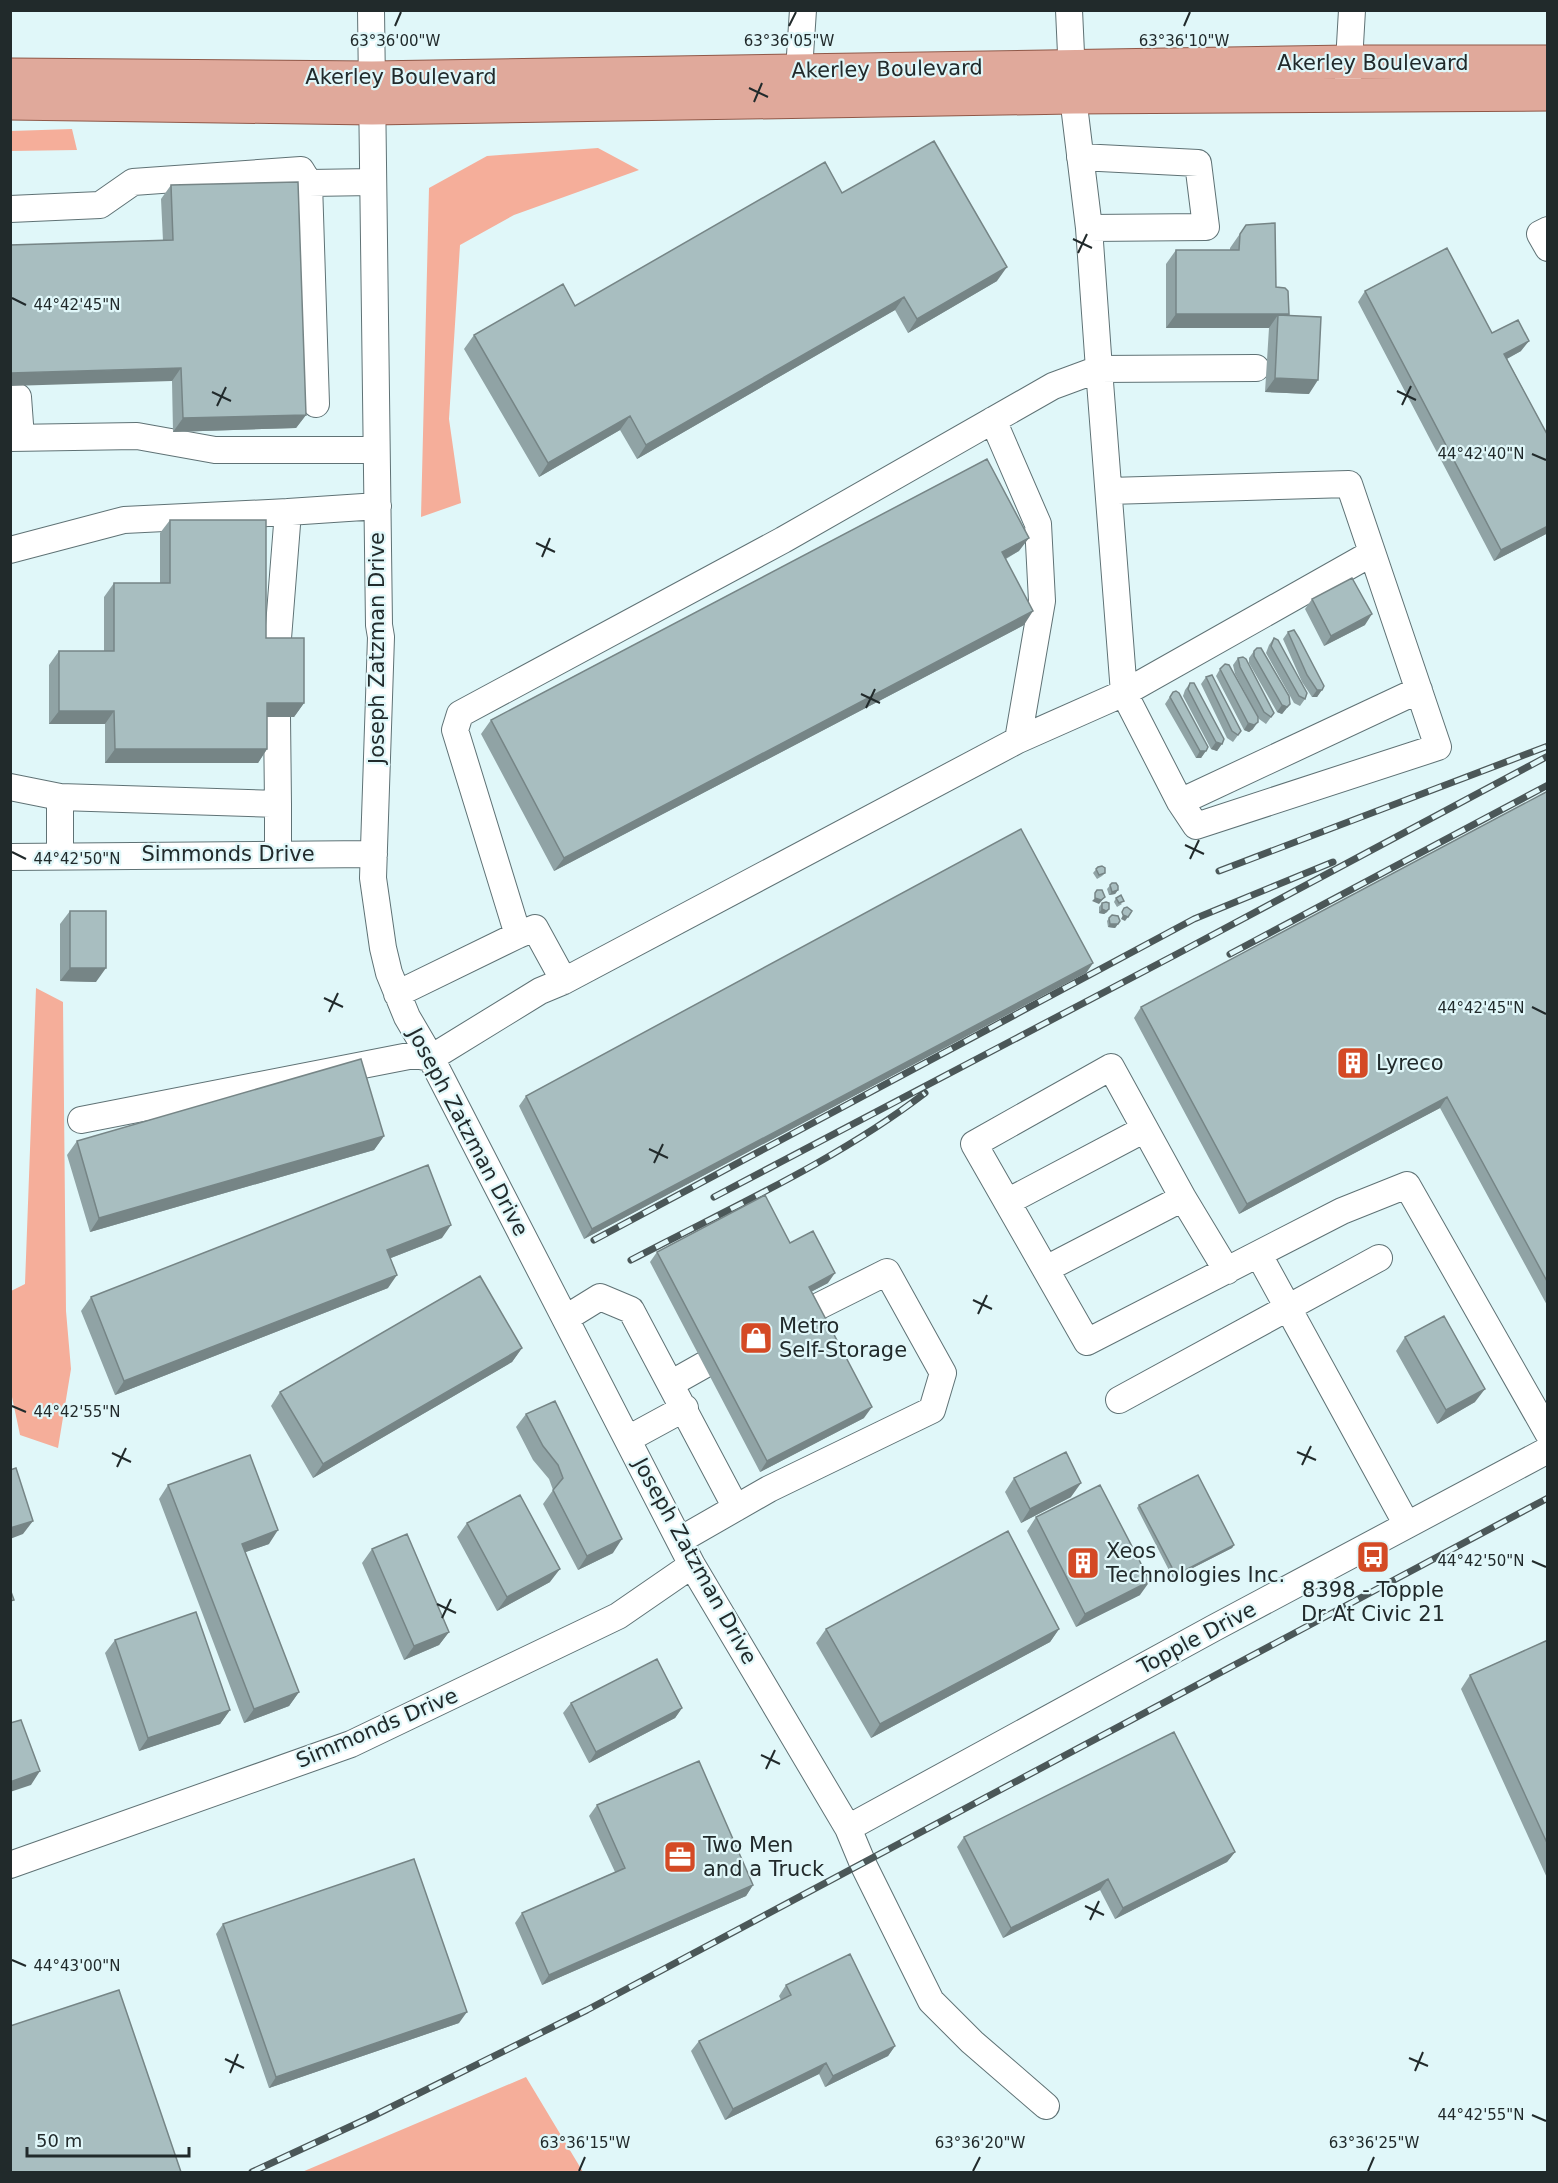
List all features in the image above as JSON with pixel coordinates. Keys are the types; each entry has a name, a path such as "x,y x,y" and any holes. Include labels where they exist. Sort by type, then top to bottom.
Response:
{"main road":[{"name":"Akerley Boulevard","path":"10,103 372,93 1072,82 1349,62 1548,62"},
{"name":"Akerley Boulevard","path":"10,75 372,93 799,70 1348,94 1548,94"}],"street":[{"name":"Joseph Zatzman Drive","path":"370,10 381,637 373,878 389,973 407,1017 431,1058 692,1565 848,1828 931,2001 972,2042 1046,2106"},
{"path":"799,70 803,10"},
{"path":"1069,10 1072,82 1089,228 1108,491 1124,693 1180,802 1196,826 1438,747 1349,484 1108,491"},
{"path":"1348,94 1352,10"},
{"path":"1080,156 1198,163 1206,227 1089,228"},
{"path":"10,209 100,205 133,182 301,170 309,183 316,404"},
{"path":"309,183 373,182"},
{"path":"1548,230 1540,234 1548,248"},
{"path":"518,935 455,730 460,714 783,540 1053,386 1099,369 1256,368"},
{"path":"10,397 18,397 16,438 137,436 215,450 376,450"},
{"path":"993,420 1038,524 1042,601 1018,740"},
{"path":"10,550 124,520 378,506"},
{"path":"277,651 288,512"},
{"path":"81,1120 414,1055 431,1058 540,991 564,981 1018,740 1124,693 1372,553"},
{"path":"1180,802 1419,690"},
{"path":"277,717 278,854"},
{"path":"10,787 60,797 278,804"},
{"path":"60,797 60,856"},
{"name":"Simmonds Drive","path":"10,856 374,854"},
{"path":"397,994 535,928 564,981"},
{"path":"1227,1271 1183,1198 1111,1067 974,1144 1087,1342 1259,1255 1342,1211 1407,1185 1548,1433"},
{"path":"1007,1202 1145,1129"},
{"path":"1046,1269 1183,1198"},
{"path":"1259,1255 1407,1525"},
{"path":"1119,1400 1379,1258"},
{"path":"680,1540 769,1489 932,1410 943,1373 887,1272 809,1311"},
{"path":"566,1318 600,1297 632,1310 685,1407 736,1508"},
{"path":"672,1383 704,1365"},
{"path":"628,1439 685,1407"},
{"name":"Topple Drive","path":"848,1828 1548,1450"},
{"name":"Simmonds Drive","path":"10,1866 351,1744 618,1616 692,1565"}],"shaded area":[{"path":"72,129 77,150 11,151 11,131"},
{"path":"598,148 639,170 514,215 460,245 449,419 461,503 421,517 429,188 487,156"},
{"path":"36,988 63,1002 66,1311 71,1369 58,1448 20,1435 10,1396 11,1291 25,1284"},
{"path":"526,2077 583,2172 302,2172"}],"building":[{"path":"934,141 1007,267 917,319 904,297 646,445 630,416 548,463 474,335 563,284 575,306 825,162 842,193"},
{"path":"298,182 306,415 183,418 181,368 10,373 10,245 173,240 171,185"},
{"path":"1275,223 1276,287 1285,288 1288,291 1289,314 1176,314 1176,250 1239,250 1240,234 1246,225"},
{"path":"1447,248 1492,333 1518,320 1529,341 1504,354 1548,436 1548,526 1501,550 1365,291"},
{"path":"1278,315 1321,317 1318,380 1275,378"},
{"path":"987,459 1029,538 1002,552 1033,611 564,858 491,720"},
{"path":"170,520 266,520 266,638 304,638 304,703 267,703 267,749 115,749 114,711 59,711 59,651 114,651 114,583 170,583"},
{"path":"1352,578 1372,614 1331,636 1312,599"},
{"path":"1294,630 1324,686 1322,690 1317,690 1307,675 1288,632"},
{"path":"1274,638 1278,640 1307,693 1305,699 1299,696 1271,646"},
{"path":"1257,648 1261,648 1289,696 1290,704 1287,707 1282,705 1254,656"},
{"path":"1243,657 1274,713 1271,717 1264,712 1240,667 1238,658"},
{"path":"1225,664 1229,665 1258,717 1258,722 1254,725 1248,723 1220,669"},
{"path":"1212,675 1241,731 1238,735 1232,731 1206,677"},
{"path":"1190,683 1194,683 1224,739 1222,744 1216,742 1203,718 1188,689"},
{"path":"1176,691 1208,747 1206,751 1200,751 1170,697"},
{"name":"Lyreco","path":"1548,791 1548,1283 1447,1097 1247,1204 1141,1007"},
{"path":"1021,829 1093,963 592,1229 526,1096"},
{"path":"1102,866 1105,868 1105,873 1099,875 1096,869"},
{"path":"1116,883 1118,890 1112,892 1110,885"},
{"path":"1097,890 1102,890 1105,897 1101,900 1095,898"},
{"path":"1121,895 1124,901 1119,903 1116,898"},
{"path":"1102,903 1109,903 1109,909 1106,911 1102,909"},
{"path":"1127,907 1132,911 1128,917 1122,912"},
{"path":"70,911 106,911 106,968 70,968"},
{"path":"1112,915 1118,916 1120,921 1118,924 1110,924 1109,918"},
{"path":"361,1059 384,1136 99,1218 77,1141"},
{"path":"428,1165 451,1225 387,1250 397,1275 124,1381 91,1297"},
{"name":"Metro Self-Storage","path":"765,1195 790,1243 813,1231 835,1273 809,1287 872,1407 767,1461 657,1252"},
{"path":"480,1276 522,1348 323,1464 280,1392"},
{"path":"1444,1316 1485,1389 1446,1410 1405,1337"},
{"path":"555,1401 622,1539 587,1556 553,1490 563,1478 558,1465 543,1446 526,1414"},
{"path":"1066,1452 1081,1483 1030,1509 1014,1478"},
{"path":"250,1455 278,1530 242,1544 299,1692 254,1709 168,1485"},
{"path":"16,1468 33,1521 10,1528 10,1470"},
{"path":"1198,1475 1234,1545 1176,1575 1139,1505"},
{"name":"Xeos Technologies Inc.","path":"1100,1485 1150,1581 1085,1614 1036,1517"},
{"path":"520,1495 560,1569 507,1597 467,1523"},
{"path":"1008,1531 1059,1629 880,1724 826,1629"},
{"path":"407,1534 449,1632 414,1646 372,1549"},
{"path":"10,1589 14,1600 10,1601"},
{"path":"196,1612 230,1710 148,1738 115,1640"},
{"path":"1548,1640 1548,1845 1470,1675"},
{"path":"657,1659 682,1708 596,1752 571,1703"},
{"path":"21,1720 40,1771 10,1782 10,1723"},
{"path":"1174,1732 1235,1852 1123,1908 1108,1879 1011,1928 964,1837"},
{"path":"699,1761 753,1885 549,1975 522,1913 625,1868 597,1805"},
{"path":"414,1859 467,2012 276,2077 223,1924"},
{"path":"850,1954 895,2046 833,2076 826,2063 733,2109 699,2041 791,1995 786,1985"},
{"path":"119,1990 181,2172 10,2172 10,2026"}],"railway":[{"path":"1219,871 1548,746"},
{"path":"714,1197 1548,756"},
{"path":"1230,954 1548,785"},
{"path":"594,1240 1194,919 1333,862"},
{"path":"631,1260 819,1162 891,1118 925,1093"},
{"path":"252,2172 373,2116 587,2010 1548,1498"}],"place":[{"name":"Lyreco","path":"1353,1063"},
{"name":"Metro Self-Storage","path":"756,1338"},
{"name":"8398 - Topple Dr At Civic 21","path":"1373,1557"},
{"name":"Xeos Technologies Inc.","path":"1083,1563"},
{"name":"Two Men and a Truck","path":"680,1857"}]}
